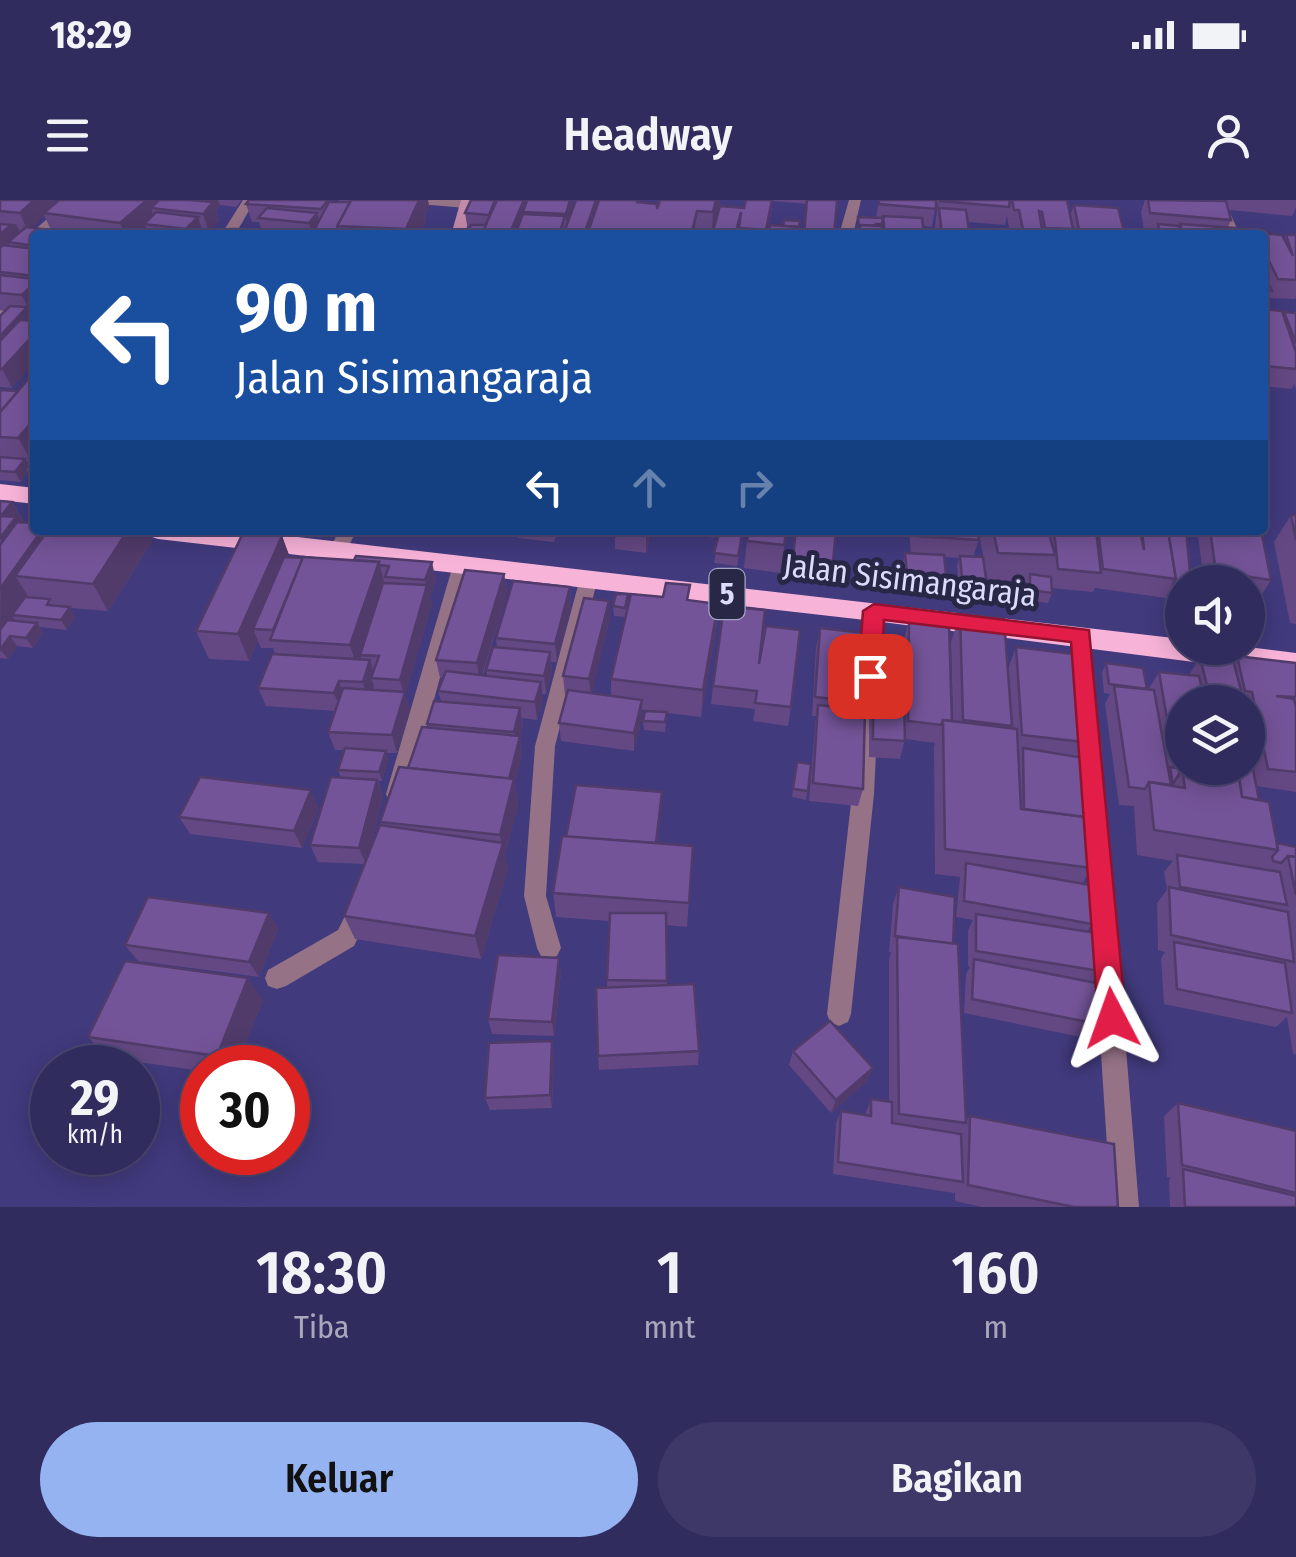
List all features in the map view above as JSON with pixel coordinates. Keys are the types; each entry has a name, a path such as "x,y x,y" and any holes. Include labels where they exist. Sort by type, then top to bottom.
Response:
{"highway":[{"path":"0,492 30,495"},
{"path":"0,512 30,515"},
{"name":"Jalan Sisimangaraja","path":"308,535 1165,633"},
{"name":"Jalan Sisimangaraja","path":"338,536 462,565 874,611 1082,645 1290,656"},
{"name":"Jalan Sisimangaraja","path":"1265,649 1290,656"}],"street":[{"path":"50,200 75,201"},
{"path":"231,230 249,200"},
{"path":"420,200 467,202 459,230"},
{"path":"847,230 855,200"},
{"path":"1218,200 1231,230"},
{"path":"43,230 75,201"},
{"path":"0,314 30,319"},
{"path":"393,808 462,565"},
{"path":"549,948 535,896 545,746 589,578"},
{"path":"838,1014 863,794 874,611"},
{"path":"1088,707 1126,1207"},
{"path":"278,978 346,938 370,880"}],"building":[{"path":"0,200 34,200 20,213 0,211"},
{"path":"59,200 147,200 120,223 44,213"},
{"path":"159,200 213,202 203,214 151,208"},
{"path":"249,200 328,200 321,209 246,204"},
{"path":"351,200 419,200 406,229 337,226"},
{"path":"471,200 495,200 489,215 465,213"},
{"path":"497,200 524,200 511,230 483,230"},
{"path":"527,200 570,200 566,214 523,212"},
{"path":"576,200 596,200 586,230 565,230"},
{"path":"599,200 637,200 657,204 657,209 660,200 716,200 713,212 697,211 692,230 589,230"},
{"path":"746,200 772,200 766,230 739,228 741,212 736,230 713,230 720,206 744,208"},
{"path":"807,200 837,200 834,230 804,230"},
{"path":"879,200 936,200 936,209 879,204"},
{"path":"940,200 1010,200 1009,207"},
{"path":"1012,200 1067,200 1073,229 1045,228 1039,211 1042,230 1023,230 1019,210 1014,210"},
{"path":"1148,200 1226,201 1231,220 1150,213"},
{"path":"329,202 350,202 338,230 314,230"},
{"path":"1074,205 1118,208 1124,230 1079,230"},
{"path":"267,208 317,213 309,223 258,218"},
{"path":"939,208 966,210 969,230 941,230"},
{"path":"156,212 198,217 186,229 144,224"},
{"path":"523,214 565,216 561,230 517,230"},
{"path":"883,216 922,218 923,230 884,230"},
{"path":"858,217 883,218 882,224 860,225 859,229"},
{"path":"784,220 800,221 799,227 783,226"},
{"path":"1158,224 1180,226 1178,230 1159,229"},
{"path":"1180,224 1247,230 1182,230"},
{"path":"471,225 486,225 484,230 468,230"},
{"path":"770,225 799,227 799,230 770,230"},
{"path":"860,225 882,226 882,230 860,230"},
{"path":"26,227 50,230 30,230 30,245 8,242"},
{"path":"1268,234 1282,235 1293,256 1286,235 1296,235 1296,280 1278,279 1268,259"},
{"path":"3,245 30,248 30,275 0,272"},
{"path":"0,275 30,278 30,288 22,295 0,293"},
{"path":"10,306 27,307 0,336 0,316"},
{"path":"1268,310 1282,311 1296,352 1296,369 1268,366"},
{"path":"1284,312 1296,313 1296,343"},
{"path":"20,320 30,321 30,338 2,369 0,341"},
{"path":"30,377 30,424 18,438 0,437 0,412"},
{"path":"0,390 18,391 0,412"},
{"path":"0,457 25,459 15,472 0,471"},
{"path":"0,501 12,502 1,516 16,517 0,538"},
{"path":"17,522 30,523 30,535 38,535 0,589 0,545"},
{"path":"44,535 125,535 93,584 15,576"},
{"path":"242,535 282,536 238,634 196,631"},
{"path":"719,535 742,535 738,556 714,553"},
{"path":"748,535 786,535 784,545 747,541"},
{"path":"795,535 836,535 833,561 793,556"},
{"path":"978,535 979,540 917,536"},
{"path":"994,535 1049,535 1055,555 998,553"},
{"path":"1055,535 1097,535 1101,573 1058,569"},
{"path":"1099,535 1141,535 1144,550 1142,535 1169,535 1174,565 1165,565 1165,577 1103,569"},
{"path":"1169,535 1186,535 1189,565 1174,565"},
{"path":"1211,535 1262,535 1271,580 1265,579 1265,565 1215,565"},
{"path":"905,553 944,555 946,576 907,574"},
{"path":"356,556 432,562 425,580 385,577 389,566 354,560"},
{"path":"960,556 983,557 986,579 962,578"},
{"path":"284,557 303,558 273,630 253,629"},
{"path":"303,557 379,562 350,645 270,640"},
{"path":"465,570 504,574 477,663 436,660"},
{"path":"1030,574 1051,577 1052,593 1030,590"},
{"path":"513,581 570,587 555,644 496,638"},
{"path":"383,583 427,585 400,680 371,678 379,656 360,655"},
{"path":"666,583 690,585 687,600 718,604 703,690 611,679 631,594 663,597"},
{"path":"616,594 628,594 625,608 613,606"},
{"path":"25,597 50,599 47,605 70,607 61,620 12,615"},
{"path":"584,598 609,601 589,679 563,676"},
{"path":"724,606 765,610 759,664 766,626 800,630 791,707 755,703 757,691 713,686"},
{"path":"960,614 1004,619 1012,726 963,720"},
{"path":"7,620 37,623 26,638 10,636 0,650 0,630"},
{"path":"909,621 949,625 952,721 943,720 941,725 908,721"},
{"path":"820,628 864,633 862,702 815,697"},
{"path":"881,640 903,643 901,680 879,677"},
{"path":"493,647 550,652 544,676 486,670"},
{"path":"1016,647 1090,656 1101,744 1022,735"},
{"path":"272,654 370,660 363,682 339,681 334,693 258,688"},
{"path":"1265,659 1296,663 1296,697 1276,696 1294,699 1296,772 1268,769 1265,685 1244,685 1239,665 1265,665"},
{"path":"1106,663 1143,668 1147,689 1109,684"},
{"path":"1202,665 1234,665 1240,685 1207,685"},
{"path":"446,671 541,682 535,702 438,691"},
{"path":"1159,672 1199,676 1201,685 1165,685 1165,707"},
{"path":"878,679 904,683 903,700 877,697"},
{"path":"1114,686 1154,690 1165,751 1165,784 1149,782 1145,789 1129,787"},
{"path":"343,688 405,692 392,735 328,732"},
{"path":"568,690 642,700 634,733 559,723"},
{"path":"873,697 904,700 905,741 873,739"},
{"path":"434,701 520,708 514,732 427,724"},
{"path":"818,705 865,710 863,789 813,783"},
{"path":"645,711 667,712 665,722 643,721"},
{"path":"943,720 1017,729 1021,809 1086,817 1092,868 945,849"},
{"path":"422,727 520,736 509,779 408,768"},
{"path":"345,748 386,751 379,772 338,770"},
{"path":"1023,748 1090,759 1094,824 1087,823 1086,817 1024,809"},
{"path":"797,762 811,764 808,791 793,789"},
{"path":"399,767 514,779 500,835 380,822"},
{"path":"200,777 311,790 294,831 179,817"},
{"path":"331,777 377,780 359,848 310,845"},
{"path":"1149,782 1185,788 1185,785 1240,785 1242,797 1269,802 1278,850 1154,830"},
{"path":"576,785 662,792 656,843 566,837"},
{"path":"1240,785 1256,785 1259,800 1242,797"},
{"path":"380,825 503,843 475,936 344,916"},
{"path":"562,836 693,846 689,903 553,893"},
{"path":"1277,843 1296,847 1296,857 1288,856 1281,863 1273,861"},
{"path":"1177,855 1280,872 1287,905 1180,887"},
{"path":"1288,856 1296,857 1296,895"},
{"path":"966,863 1090,885 1092,924 964,901"},
{"path":"899,887 955,897 953,944 895,936"},
{"path":"1169,887 1288,912 1294,962 1171,935"},
{"path":"148,897 269,913 249,962 125,945"},
{"path":"610,913 666,913 667,981 607,980"},
{"path":"976,914 1096,933 1100,971 976,951"},
{"path":"897,937 958,944 966,1123 899,1114"},
{"path":"1174,942 1285,963 1292,1013 1177,989"},
{"path":"498,955 559,958 552,1022 488,1019"},
{"path":"974,959 1101,984 1103,1025 972,999"},
{"path":"125,961 248,978 221,1045 180,1045 180,1051 88,1037"},
{"path":"694,984 699,1051 598,1056 596,988"},
{"path":"830,1021 873,1068 836,1100 793,1051"},
{"path":"552,1041 550,1095 485,1098 489,1043"},
{"path":"871,1099 892,1102 892,1123 961,1134 963,1182 838,1162 841,1111 871,1116"},
{"path":"1178,1103 1296,1131 1296,1193 1182,1165"},
{"path":"970,1116 1114,1144 1118,1207 1074,1207 968,1185"},
{"path":"1183,1169 1296,1196 1296,1207 1185,1207"}],"route":[{"path":"870,676 874,611 1081,636 1112,1018"}]}
